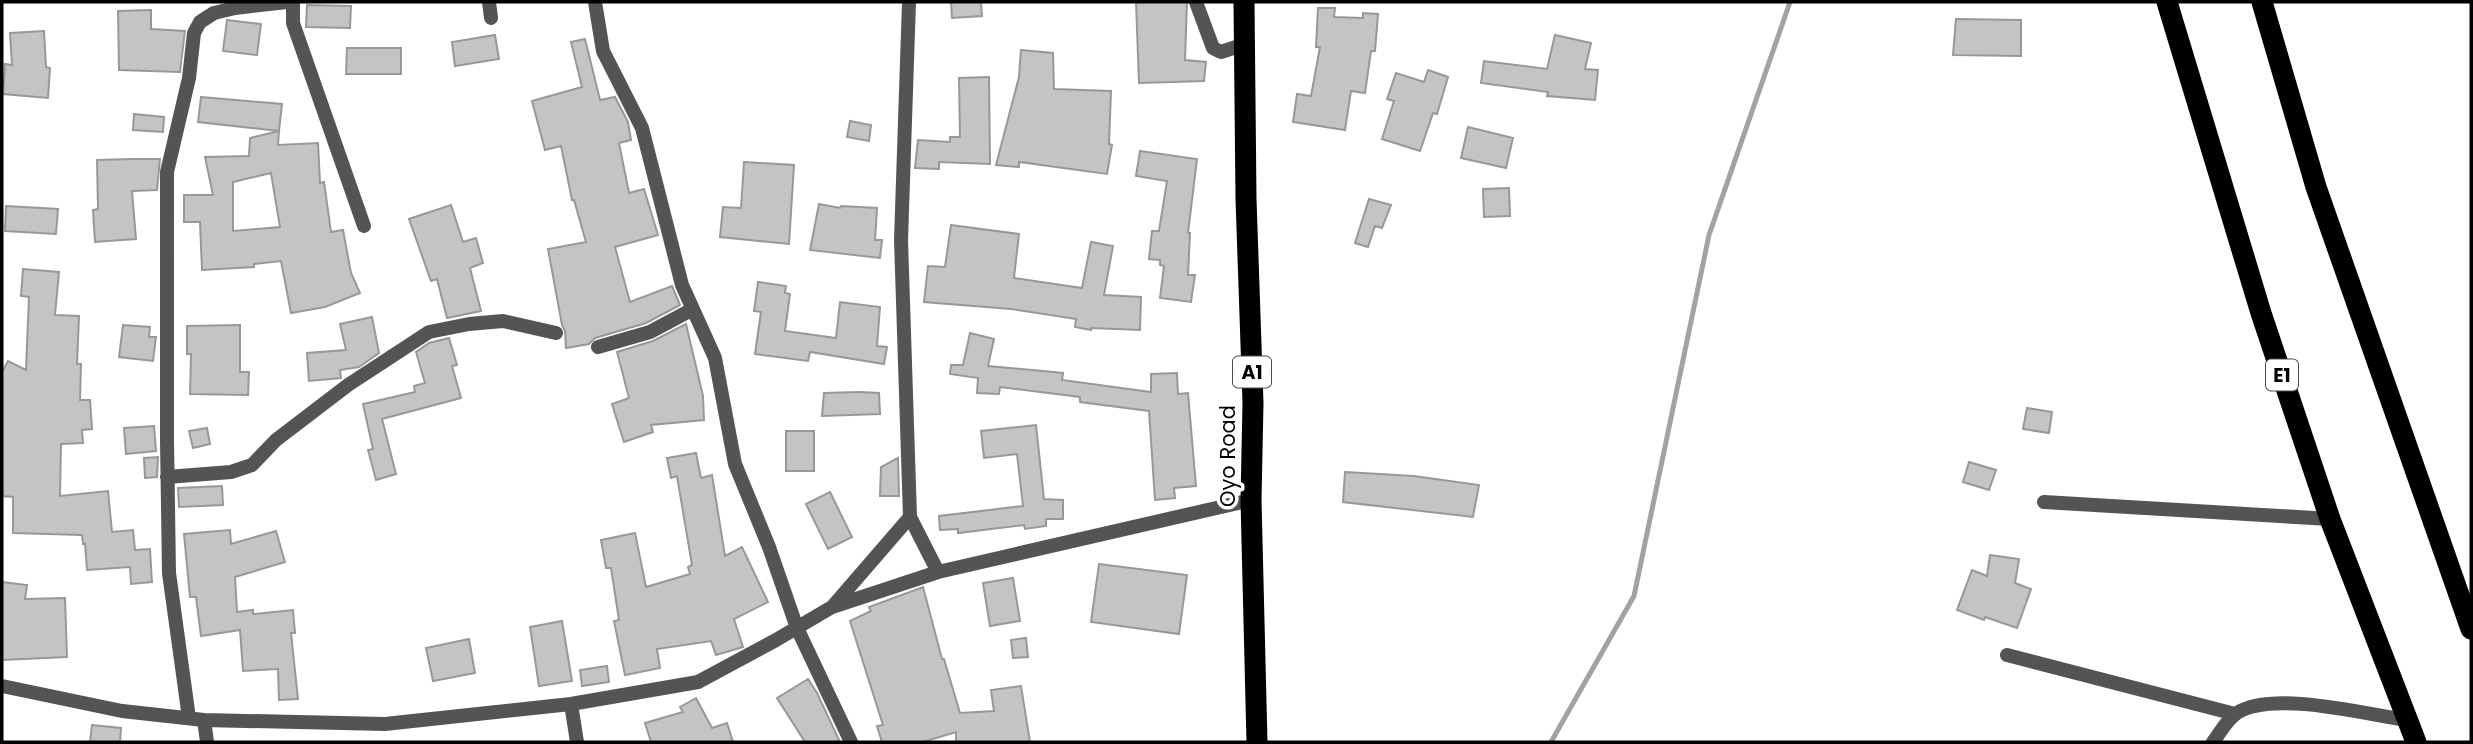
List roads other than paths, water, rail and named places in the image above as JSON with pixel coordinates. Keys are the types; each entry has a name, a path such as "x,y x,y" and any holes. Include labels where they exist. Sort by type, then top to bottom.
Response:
{"highway":[{"name":"Oyo Road","path":"1244,2 1257,742"},
{"name":"E1","path":"2167,2 2261,313 2330,519 2416,742"},
{"path":"2262,2 2316,187 2471,629"}],"street":[{"path":"189,718 169,573 167,172 189,79 194,33 200,22 214,13 235,8 287,2"},
{"path":"293,2 293,23 364,226"},
{"path":"489,2 491,18"},
{"path":"595,2 603,51 642,128 682,285 715,358 735,464 769,547 797,628 851,742"},
{"path":"909,2 901,240 911,517 938,572"},
{"path":"1196,2 1213,48 1221,52 1245,44"},
{"path":"598,347 650,332 693,309"},
{"path":"167,477 231,472 252,465 276,440 348,384 429,332 503,321 556,333"},
{"path":"2,686 122,711 204,720 385,724 571,704 698,682 832,607 938,572 1251,500"},
{"path":"2044,502 2330,519"},
{"path":"832,607 911,517"},
{"path":"2007,655 2235,714"},
{"path":"2213,742 2235,714 2254,706 2290,703 2406,720"},
{"path":"571,704 577,742"},
{"path":"204,720 207,742"}],"waterway":[{"path":"1551,742 1634,596 1709,235 1790,2"}]}
